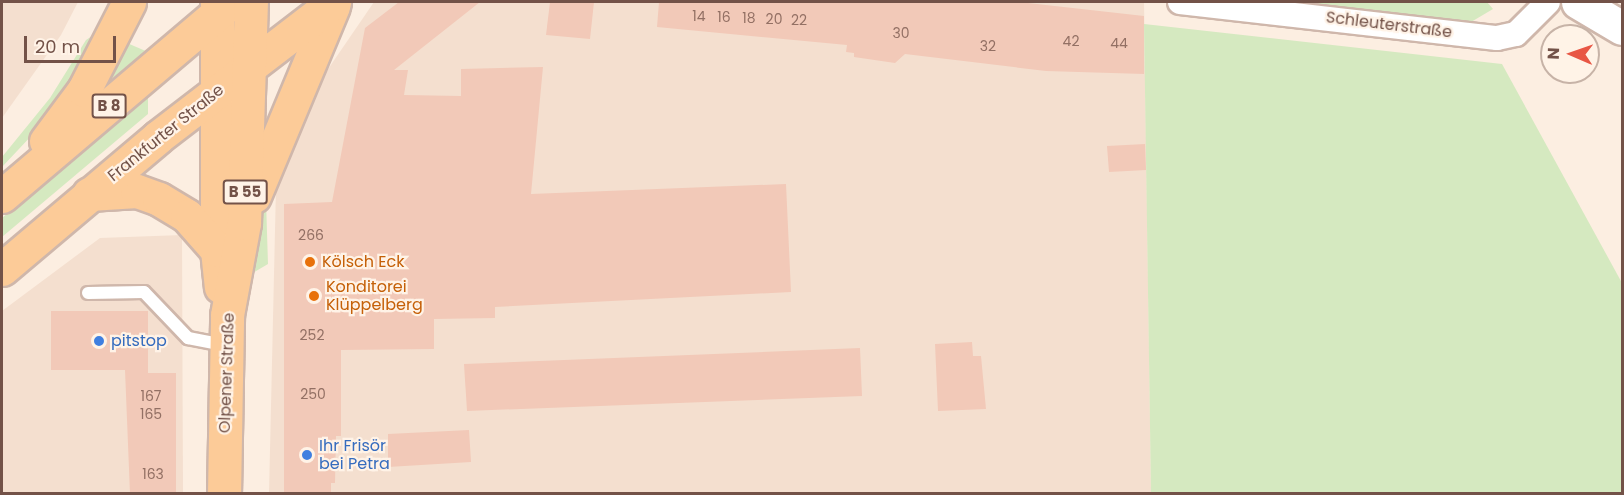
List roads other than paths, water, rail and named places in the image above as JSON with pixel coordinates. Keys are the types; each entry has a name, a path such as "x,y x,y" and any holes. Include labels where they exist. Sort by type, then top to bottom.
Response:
{"main road":[{"path":"2,191 63,122 108,49 129,2"},
{"name":"Olpener Straße","path":"224,494 226,330 244,223 251,2"},
{"path":"244,223 334,2"},
{"name":"Frankfurter Straße","path":"2,268 89,194 216,92 334,2"},
{"path":"1578,2 1623,28"},
{"name":"B 55","path":"222,6 216,92 217,250 226,330"},
{"name":"B 8","path":"2,196 222,6"},
{"path":"89,194 137,191 159,199 187,216 217,250"}],"street":[{"name":"Schleuterstraße","path":"1180,2 1497,38 1516,34 1548,2"}],"lane":[{"path":"88,293 144,292 188,338 226,330"}],"place":[{"name":"Kölsch Eck","path":"310,262"},
{"name":"Konditorei Klüppelberg","path":"314,296"},
{"name":"pitstop","path":"99,341"},
{"name":"Ihr Frisör bei Petra","path":"307,455"}]}
